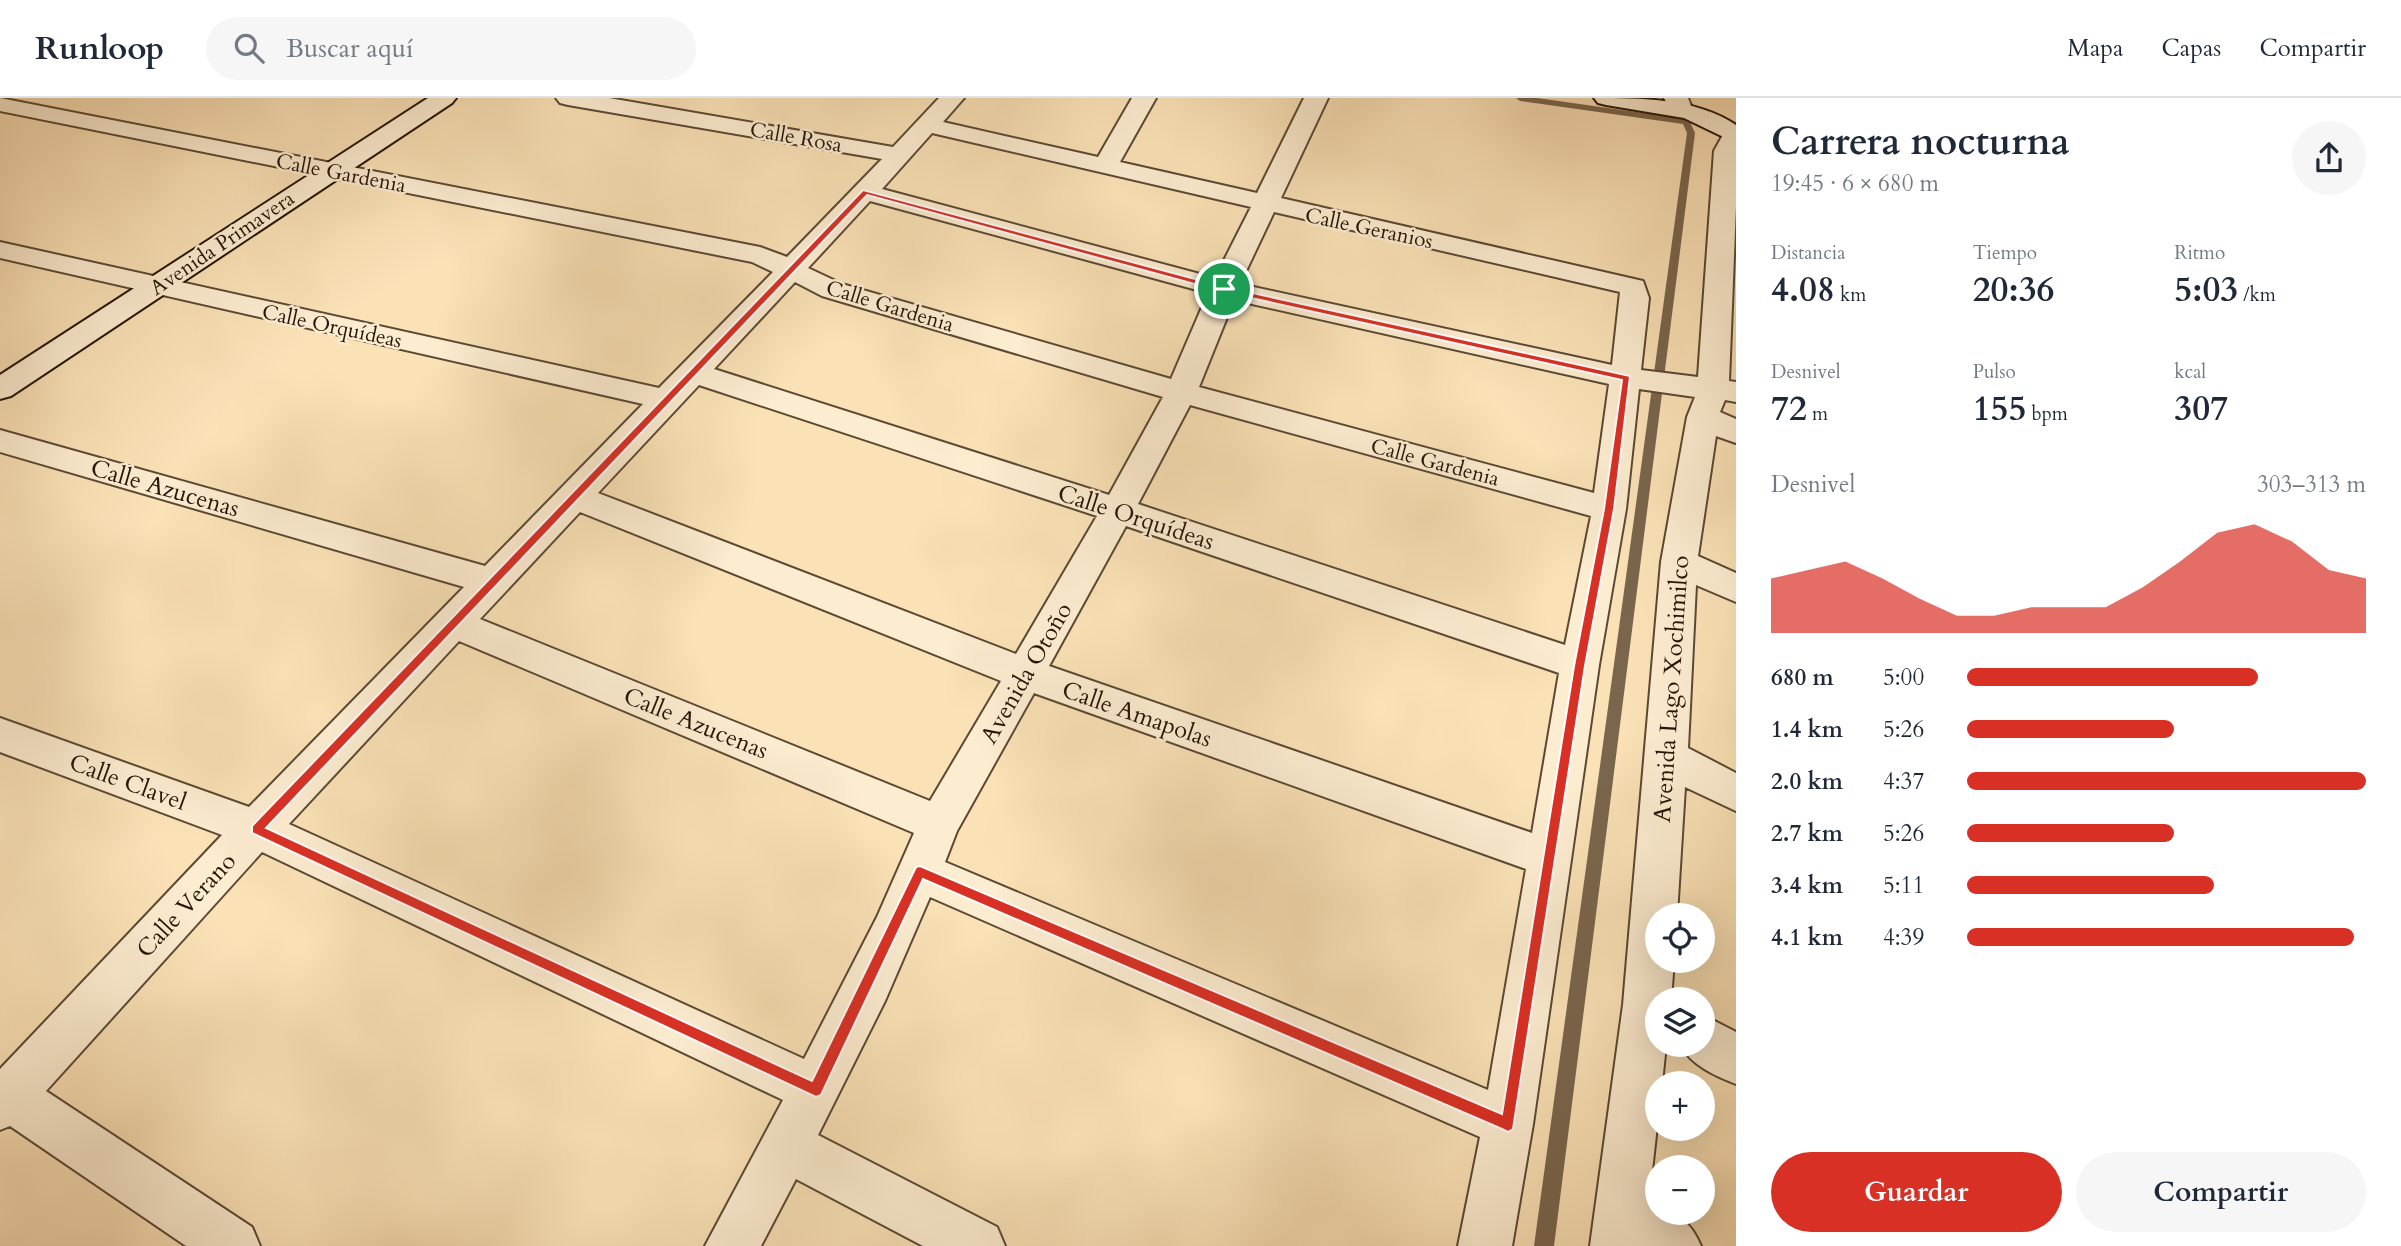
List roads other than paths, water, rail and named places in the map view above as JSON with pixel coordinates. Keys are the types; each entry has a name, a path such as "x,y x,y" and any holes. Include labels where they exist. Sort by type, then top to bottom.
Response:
{"street":[{"name":"Avenida Primavera","path":"0,389 158,287 328,171 444,98"},
{"name":"Calle Rosa","path":"569,98 900,155"},
{"name":"Calle Verano","path":"5,1100 256,830 952,98"},
{"path":"1106,164 1144,98"},
{"name":"Avenida Otoño","path":"732,1246 816,1090 920,872 939,824 1118,510 1181,392 1224,289 1316,98"},
{"path":"1606,98 1679,105 1717,121 1729,128 1735,136"},
{"name":"Calle Gardenia","path":"0,104 760,255 788,271 832,290 1181,392 1609,509"},
{"name":"Calle Geranios","path":"927,125 1106,164 1266,205 1633,288 1638,380"},
{"name":"Avenida Lago Xochimilco","path":"1653,987 1679,562 1714,403 1726,151 1735,136"},
{"path":"865,192 1224,289 1638,380 1714,403"},
{"name":"Calle Orquídeas","path":"0,250 665,399"},
{"name":"Calle Orquídeas","path":"691,372 1118,510 1580,666"},
{"path":"1485,1246 1508,1124 1580,666 1609,509 1638,380"},
{"name":"Calle Azucenas","path":"0,440 492,582"},
{"name":"Calle Amapolas","path":"573,496 1025,674 1549,858"},
{"path":"1679,562 1736,588"},
{"name":"Calle Azucenas","path":"453,623 939,824"},
{"name":"Calle Clavel","path":"0,735 256,830 816,1090"},
{"path":"1667,757 1736,793"},
{"path":"920,872 1508,1124"},
{"path":"1715,1046 1736,1059"},
{"name":"Avenida Lago Xochimilco","path":"1619,1228 1645,1055"},
{"path":"5,1100 233,1246"},
{"path":"786,1146 978,1246"},
{"path":"1619,1228 1674,1246"}],"waterway":[{"path":"1520,98 1686,122 1691,133 1544,1246"}]}
